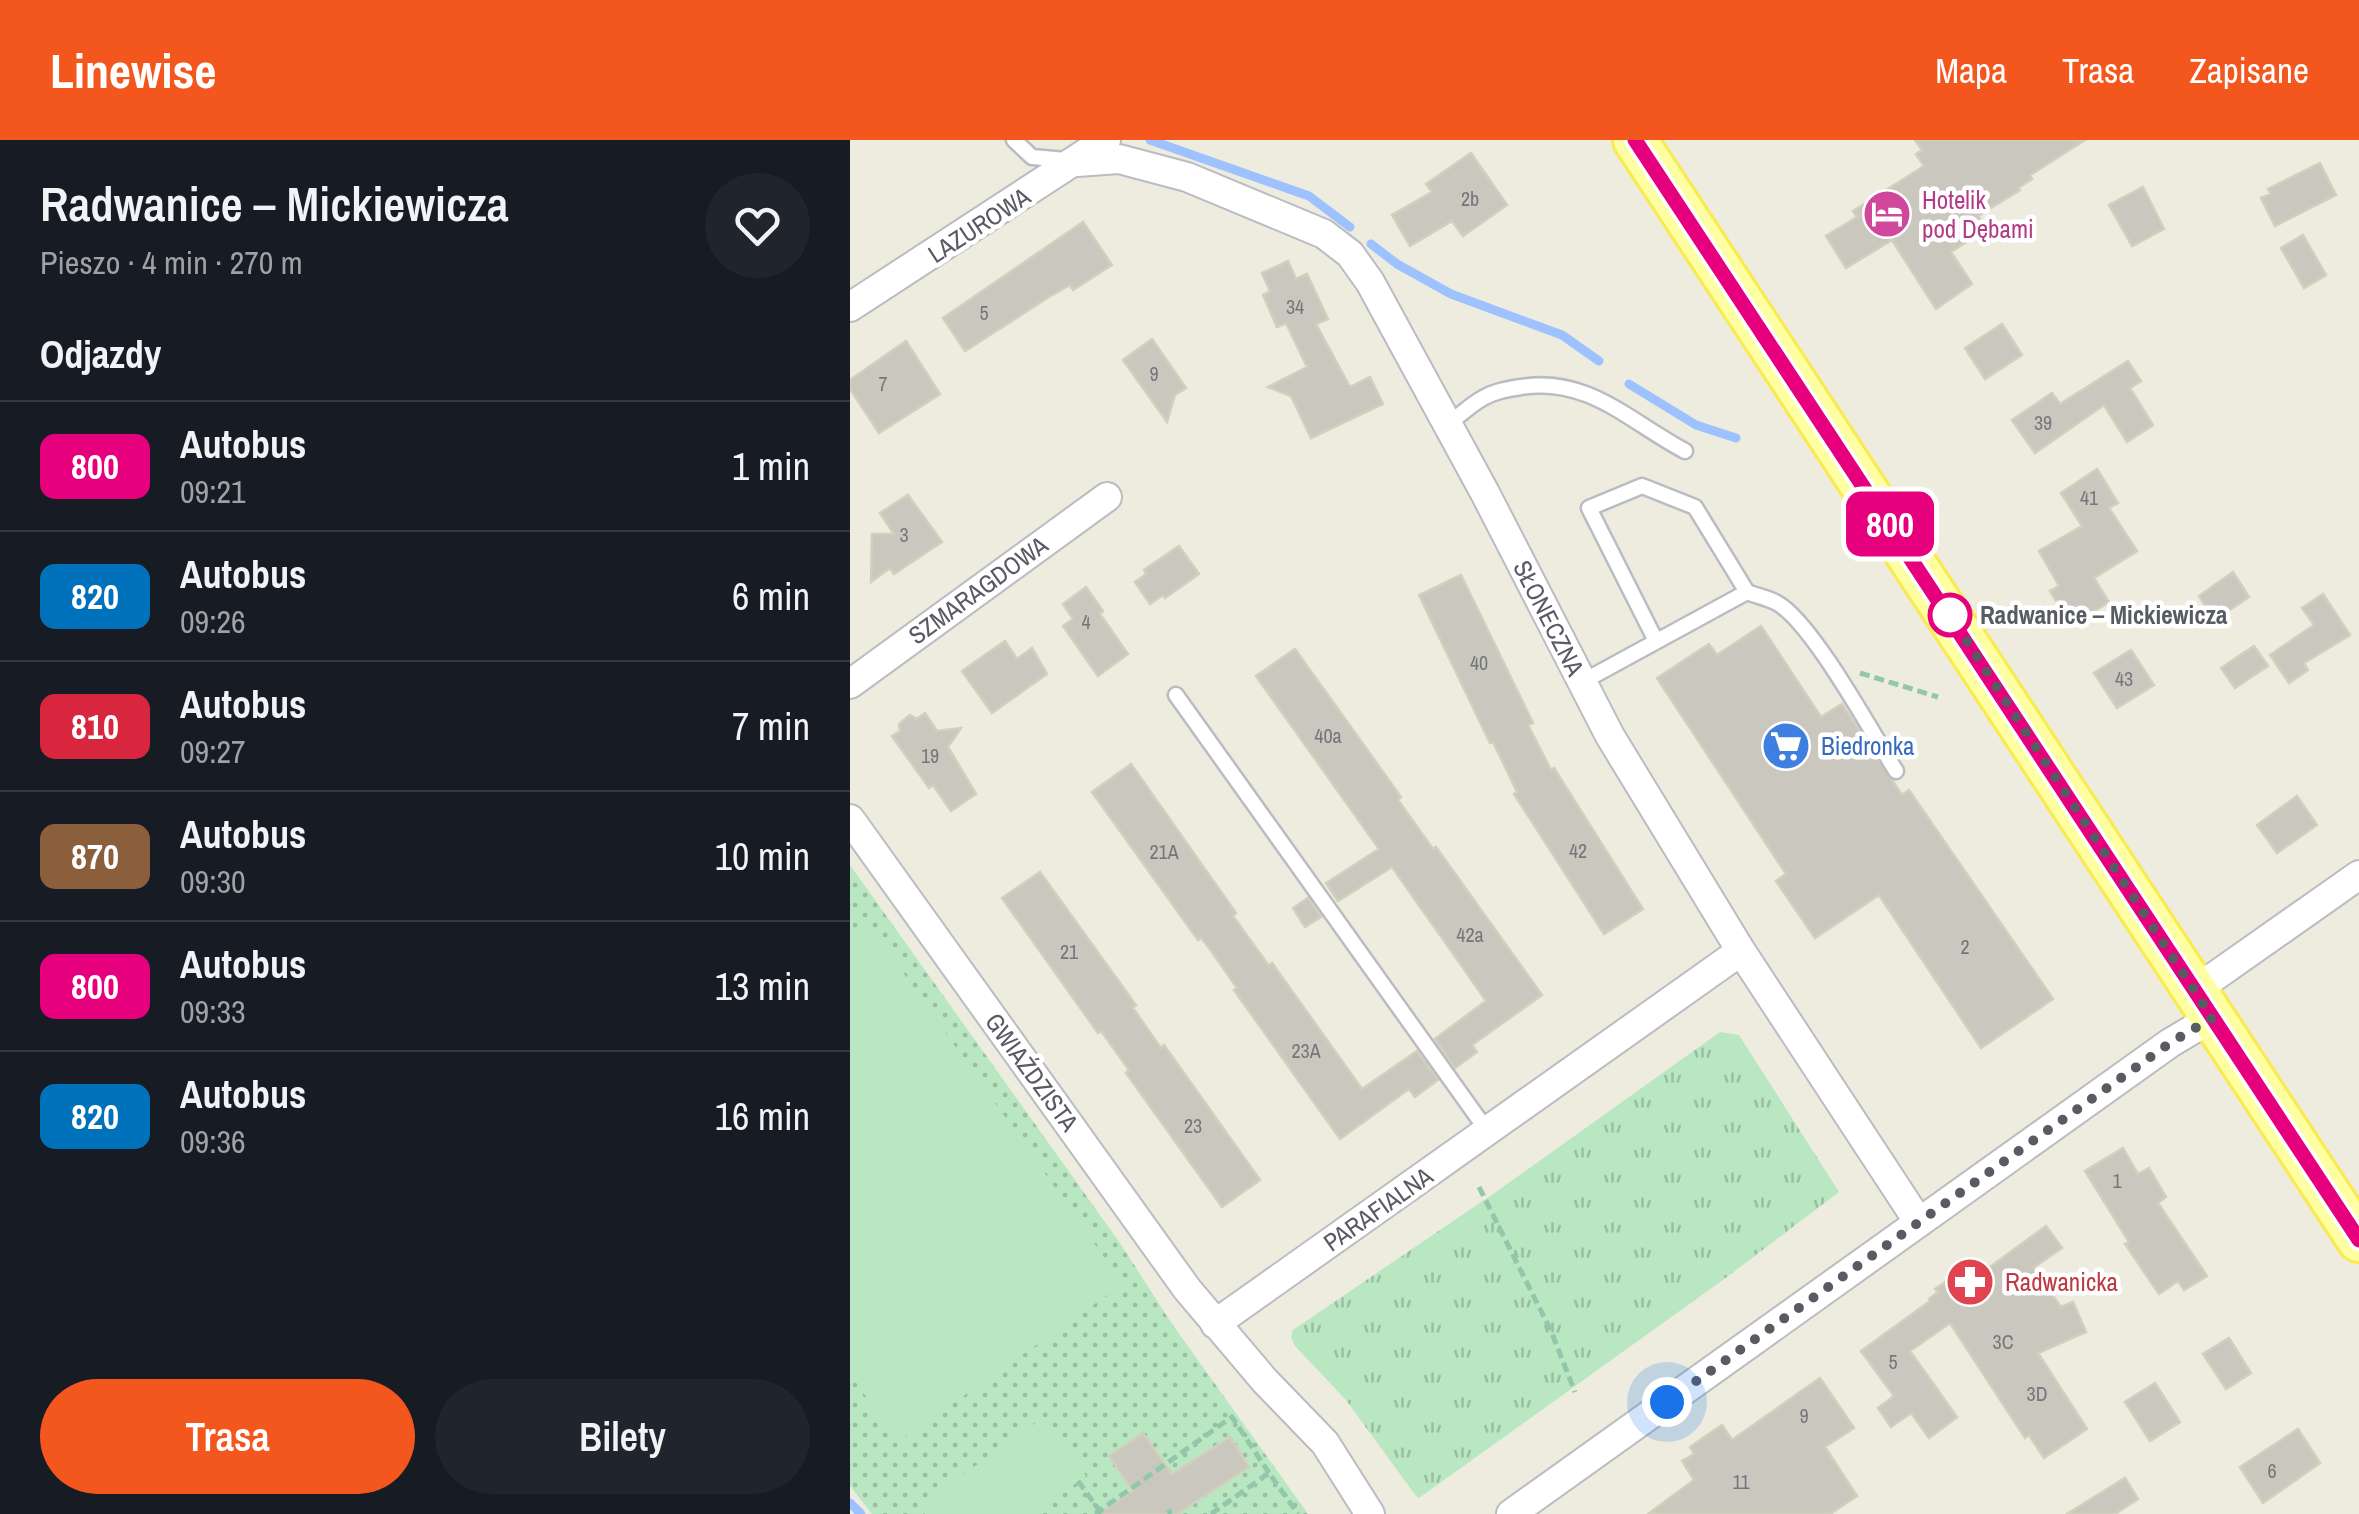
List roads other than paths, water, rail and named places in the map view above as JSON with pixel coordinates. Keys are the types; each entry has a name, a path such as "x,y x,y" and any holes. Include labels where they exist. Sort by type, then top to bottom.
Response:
{"main road":[{"path":"1636,140 2359,1240"}],"street":[{"name":"LAZUROWA","path":"850,307 1106,140"},
{"name":"SŁONECZNA","path":"1077,162 1119,159 1187,177 1324,234 1350,254 1370,282 1485,493 1610,736 1742,950 1918,1221"},
{"name":"SZMARAGDOWA","path":"850,684 1107,497"},
{"name":"GWIAŹDZISTA","path":"850,820 1215,1324"},
{"path":"1511,1514 2170,1043 2203,1004 2359,875"},
{"name":"PARAFIALNA","path":"1215,1324 1742,950"},
{"path":"1215,1324 1325,1443 1370,1514"}],"lane":[{"path":"1014,140 1032,157 1077,162"},
{"path":"1446,426 1484,397 1550,384 1577,388 1598,398 1686,451"},
{"path":"1656,641 1588,508 1642,486 1695,507 1747,592 1778,604 1796,618 1896,771"},
{"path":"1582,682 1747,592"},
{"path":"1176,695 1488,1132"}],"waterway":[{"path":"1150,140 1309,196 1350,227"},
{"path":"1371,244 1397,264 1451,294 1562,335 1599,361"},
{"path":"1629,384 1696,425 1736,438"},
{"path":"850,1503 861,1514"}],"place":[{"name":"Hotelik pod Dębami","path":"1887,214"},
{"name":"Radwanice – Mickiewicza","path":"1950,615"},
{"name":"Biedronka","path":"1786,746"},
{"name":"Radwanicka","path":"1970,1282"}]}
